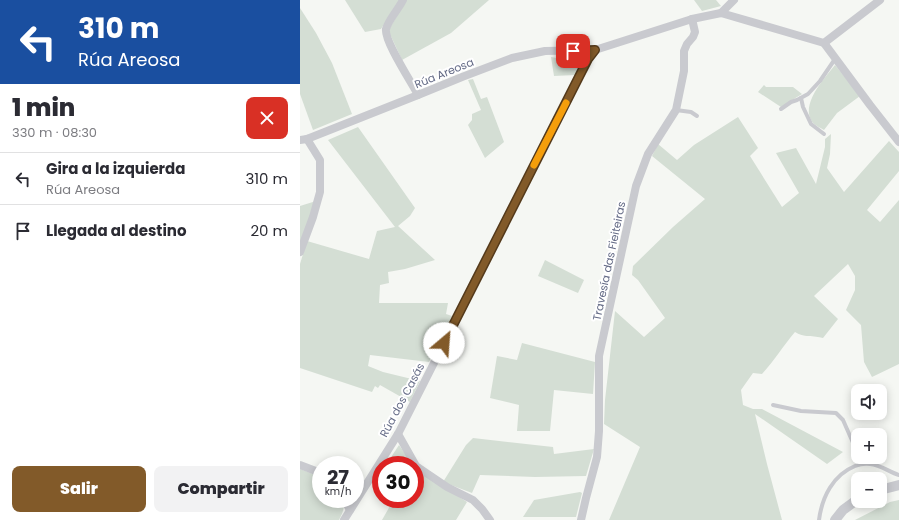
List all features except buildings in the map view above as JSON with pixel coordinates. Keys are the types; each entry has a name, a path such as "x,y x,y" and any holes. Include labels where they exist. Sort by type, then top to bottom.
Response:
{"street":[{"path":"403,0 390,22 386,30 386,34 389,44 418,95"},
{"path":"721,13 734,0"},
{"path":"824,43 880,0"},
{"path":"595,50 692,19 721,13 824,43 899,142"},
{"name":"Travesía das Fieiteiras","path":"581,520 597,457 599,430 599,356 636,186 648,154 676,110 684,71 684,52 695,32 692,19"},
{"name":"Rúa Areosa","path":"303,140 512,58 545,51 595,50"},
{"name":"Rúa dos Casás","path":"344,520 398,434 588,59 595,50"},
{"path":"300,252 313,217 320,192 320,160 303,140"},
{"path":"398,434 416,466 447,487 473,500 490,520"},
{"path":"300,465 312,470"},
{"path":"887,488 899,485"},
{"path":"835,520 843,510 851,504"}],"lane":[{"path":"781,109 791,102 808,94 820,81 835,59"},
{"path":"801,98 803,107 811,124 824,134"},
{"path":"676,110 692,112 697,116"},
{"path":"773,405 801,411 836,413 843,420 851,438"},
{"path":"819,520 824,499 830,486 849,469 860,464"},
{"path":"870,464 882,467 899,475"}],"shaded area":[{"path":"345,0 400,0 381,29 365,32"},
{"path":"406,0 489,0 451,33 402,60 389,32"},
{"path":"694,0 716,0 721,6 702,11"},
{"path":"300,8 316,33 332,63 352,114 313,130 300,94"},
{"path":"551,57 578,57 581,58 582,61 575,75 554,76"},
{"path":"835,65 860,96 837,113 824,130 813,123 809,116 809,108 815,92"},
{"path":"473,79 481,99 487,97 504,142 485,158 468,125 472,120 472,114 481,110 468,80"},
{"path":"764,85 766,87 793,87 802,94 781,107 758,92"},
{"path":"738,117 758,148 750,156 782,207 799,193 776,153 796,148 816,184 825,147 825,139 831,134 830,154 827,168 844,192 889,141 899,152 899,171 867,210 880,222 899,200 899,364 872,377 864,362 861,325 846,310 855,290 855,276 848,264 814,296 838,319 823,338 801,335 795,332 762,374 753,373 741,390 743,405 753,409 762,409 843,452 827,464 755,414 782,520 609,520 640,447 604,424 605,400 615,311 644,337 665,318 638,280 632,275 633,266 673,227 705,199 652,156 658,144 677,160 694,145"},
{"path":"358,127 415,208 410,216 398,226 435,260 405,269 388,272 389,283 380,285 379,303 448,303 446,314 452,316 429,362 370,355 368,366 383,372 420,381 410,402 380,385 378,388 375,386 372,392 300,368 300,264 307,241 369,259 377,231 395,227 328,140"},
{"path":"316,201 300,243 300,206"},
{"path":"545,260 584,280 578,293 538,276"},
{"path":"522,343 595,362 593,394 554,390 550,431 517,431 519,405 490,398 497,356 517,360"},
{"path":"473,438 553,447 554,454 594,449 586,476 535,477 480,475 472,493 443,482 466,445"},
{"path":"399,445 407,456 392,456"},
{"path":"300,469 312,474 312,508 344,508 339,520 300,520"},
{"path":"424,474 467,502 456,520 382,520 389,508 424,508"},
{"path":"580,492 582,493 576,517 523,517 534,500"},
{"path":"899,500 899,520 855,520 878,508 887,508 887,504"}],"slow traffic":[{"path":"534,165 566,103"}],"route":[{"path":"444,343 588,59 595,50 573,51"}]}
